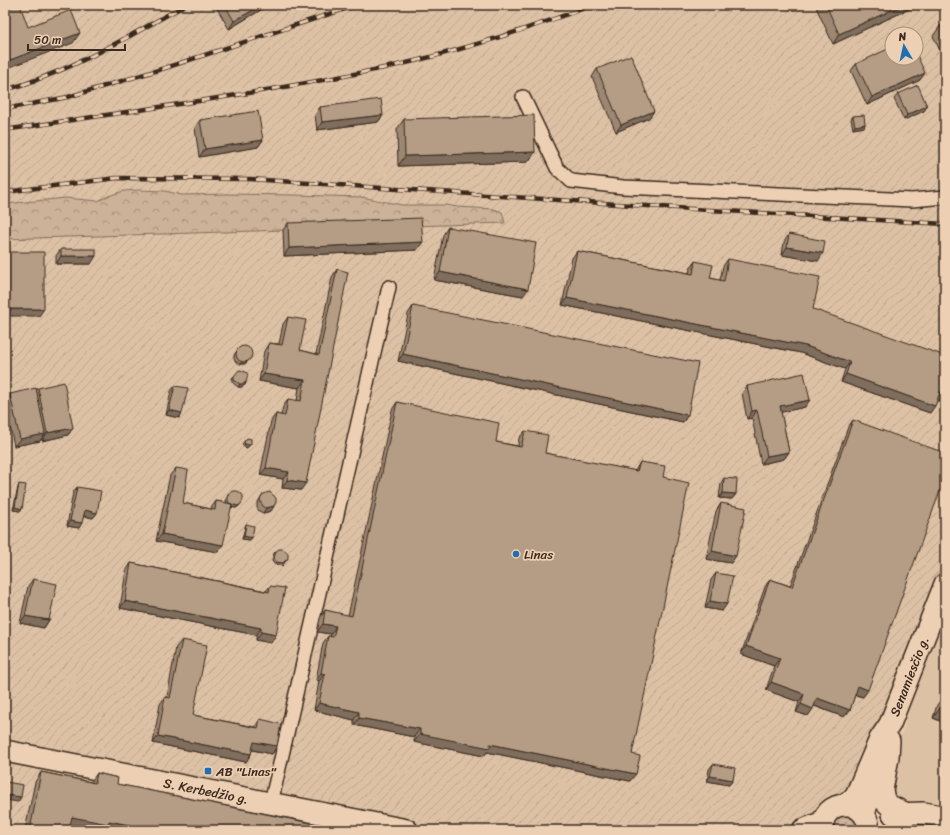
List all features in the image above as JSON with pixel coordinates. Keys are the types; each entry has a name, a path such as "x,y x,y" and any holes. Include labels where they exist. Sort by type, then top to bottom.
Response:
{"main road":[{"name":"Senamiesčio g.","path":"869,823 876,774 889,732 945,584"},
{"name":"Senamiesčio g.","path":"889,732 888,757 882,790 884,800 890,806 907,814"},
{"name":"Senamiesčio g.","path":"822,826 830,810 836,806 843,805 852,799 857,793 880,739 889,732"},
{"name":"S. Kerbedžio g.","path":"5,751 407,830"},
{"path":"843,805 855,807 869,823"},
{"path":"869,823 907,814 941,814"},
{"path":"869,823 923,820 941,814"},
{"path":"803,830 822,826"}],"street":[{"path":"523,97 557,168 571,181 623,186 912,200 945,196"},
{"path":"271,803 389,287"}],"shaded area":[{"path":"5,5 576,5 550,15 423,51 324,74 161,101 5,124"},
{"path":"576,5 613,5 528,36 432,64 274,95 5,136 5,124 161,101 324,74 423,51 550,15"},
{"path":"613,5 945,5 945,568 882,721 847,795 810,830 5,830 5,136 274,95 432,64 528,36"},
{"path":"945,614 945,800 905,808 894,804 890,770 910,706"}],"green space":[{"path":"124,191 165,191 182,195 228,194 361,197 402,205 446,205 494,209 502,212 505,223 5,239 5,204 66,198 98,201"},
{"path":"844,816 854,820 857,830 833,830 835,821"}],"building":[{"path":"5,5 20,5 28,27 71,10 80,33 5,62"},
{"path":"225,5 262,5 234,21"},
{"path":"826,5 903,5 839,34"},
{"path":"945,24 945,37 940,26"},
{"path":"884,51 884,66 922,66 925,73 872,97 856,64"},
{"path":"631,55 654,111 621,125 597,69"},
{"path":"918,85 927,106 907,115 898,94"},
{"path":"381,99 383,115 322,122 320,107"},
{"path":"258,111 263,140 205,149 200,120"},
{"path":"534,115 535,152 405,156 404,119"},
{"path":"864,115 865,124 855,126 853,116"},
{"path":"421,218 423,242 289,248 288,223"},
{"path":"448,227 536,243 528,289 440,272"},
{"path":"789,234 825,241 823,253 787,247"},
{"path":"61,249 96,249 96,256 61,256"},
{"path":"577,251 693,274 695,261 713,265 710,278 724,281 728,259 820,277 813,309 945,356 945,394 940,392 935,406 846,374 850,362 806,346 567,298"},
{"path":"5,252 44,252 44,309 5,309"},
{"path":"337,269 348,272 306,483 287,480 289,472 266,468 276,414 285,416 288,399 301,401 305,380 264,374 269,343 282,345 288,317 306,320 300,350 319,355"},
{"path":"413,306 698,363 688,415 403,354"},
{"path":"244,346 251,351 252,354 247,361 244,362 237,357 236,354 241,347"},
{"path":"239,370 246,372 248,375 246,382 243,384 240,384 234,380 234,376"},
{"path":"804,373 810,400 780,406 789,452 767,456 757,410 752,411 747,386"},
{"path":"64,382 73,428 47,433 38,388"},
{"path":"175,386 188,388 182,413 169,410"},
{"path":"36,388 45,434 20,439 10,394"},
{"name":"Linas","path":"397,402 499,423 496,442 521,447 525,431 548,435 545,453 637,471 640,462 665,466 663,477 689,483 632,754 640,756 636,774 490,744 490,748 420,734 420,729 359,718 359,712 319,703 325,674 321,673 328,636 333,637 336,626 323,624 325,610 352,616"},
{"path":"853,420 945,453 945,477 868,690 858,686 850,710 817,698 813,709 801,704 804,694 771,682 780,658 746,646 770,579 792,587"},
{"path":"247,438 251,439 251,444 249,445 245,444 244,442"},
{"path":"176,468 188,470 183,503 215,510 216,501 232,504 223,545 162,534"},
{"path":"724,478 737,479 736,494 723,493"},
{"path":"19,484 26,485 22,509 15,507"},
{"path":"77,487 101,491 97,513 85,510 82,523 70,521"},
{"path":"233,491 241,493 243,496 241,504 238,506 229,503 228,501 229,493"},
{"path":"270,492 276,498 276,502 274,506 266,508 261,503 260,499 262,495"},
{"path":"721,503 746,508 736,556 712,551"},
{"path":"246,524 254,526 252,538 244,536"},
{"path":"283,549 288,554 288,558 283,563 276,562 274,558 276,551"},
{"path":"131,563 269,592 270,586 285,588 276,635 261,632 261,628 125,601"},
{"path":"716,573 733,576 727,604 710,601"},
{"path":"33,579 57,584 49,620 25,616"},
{"path":"182,640 207,645 193,715 258,728 260,719 281,724 277,746 254,742 251,754 158,736 165,697 170,698"},
{"path":"713,764 735,768 733,780 710,776"},
{"path":"41,772 95,783 97,773 118,778 117,784 345,830 155,830 109,821 108,824 72,817 69,830 30,830"},
{"path":"6,782 23,785 21,797 5,795"}],"railway":[{"path":"5,90 29,83 75,64 119,42 185,5"},
{"path":"5,109 68,97 165,68 357,5"},
{"path":"5,130 243,94 384,68 490,40 593,5"},
{"path":"5,192 117,178 250,179 676,208 945,224"}],"place":[{"name":"Linas","path":"516,554"},
{"name":"AB \"Linas\"","path":"208,771"}]}
